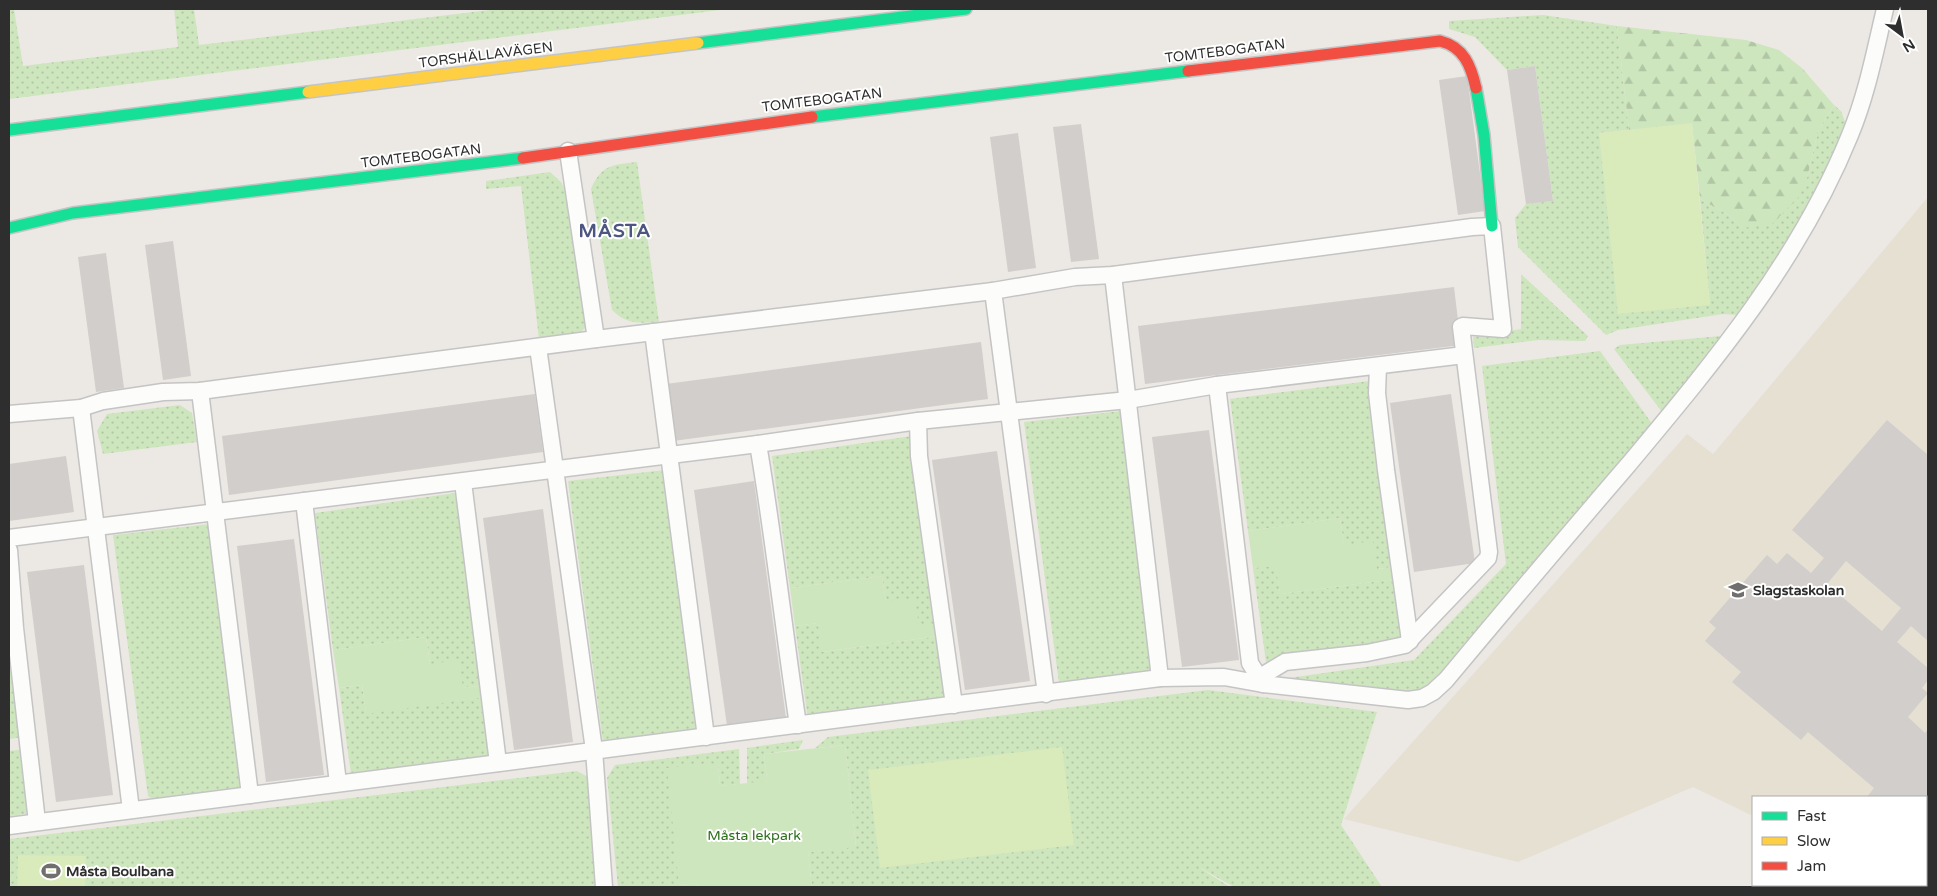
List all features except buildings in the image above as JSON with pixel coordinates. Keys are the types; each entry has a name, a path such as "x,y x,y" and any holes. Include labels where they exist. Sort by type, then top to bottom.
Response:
{"street":[{"name":"TORSHÄLLAVÄGEN","path":"9,130 966,9"},
{"name":"TOMTEBOGATAN","path":"9,228 73,213 460,167 831,114 1440,41 1452,44 1463,54 1476,83 1492,226"}],"lane":[{"path":"9,826 1160,678 1224,677 1263,684 1408,700 1422,698 1434,692 1446,680 1661,426 1752,312 1799,239 1836,167 1862,102 1885,9"},
{"path":"568,151 596,339"},
{"path":"9,414 81,408 103,401 163,392 200,391 596,339 993,291 1075,277 1113,276 1472,227 1492,226 1503,329 1460,327 1489,552 1488,558 1410,641 1399,646 1367,653 1285,662 1265,674 1263,684"},
{"path":"1113,276 1160,678"},
{"path":"993,291 1046,694"},
{"path":"653,332 706,736"},
{"path":"538,347 594,750 604,887"},
{"path":"9,538 215,514 304,501 758,444 918,421 1128,400 1217,385 1464,354"},
{"path":"1378,366 1377,393 1410,641"},
{"path":"1217,385 1250,663 1263,684"},
{"path":"200,391 250,795"},
{"path":"81,408 131,810"},
{"path":"918,421 919,456 954,705"},
{"path":"758,444 770,513 781,617 798,725"},
{"path":"463,482 498,763"},
{"path":"304,501 338,783"},
{"path":"9,550 15,628 38,822"}],"shaded area":[{"name":"Slagstaskolan","path":"1928,197 1928,887 1896,886 1927,886 1927,796 1752,796 1752,816 1693,787 1518,862 1344,819 1687,434 1713,454"}],"green space":[{"path":"9,9 14,9 23,66 178,47 174,9 194,9 199,45 498,9 728,9 9,99"},
{"path":"1543,15 1617,26 1629,130 1599,133 1710,305 1700,199 1729,215 1742,228 1807,178 1818,131 1834,105 1841,111 1847,127 1813,201 1786,251 1771,274 1737,315 1723,314 1618,330 1606,335 1518,247 1515,218 1526,204 1553,201 1535,66 1507,70 1475,37 1449,29 1449,21"},
{"path":"1617,26 1746,40 1779,50 1802,68 1834,105 1818,131 1807,178 1798,198 1772,224 1742,228 1729,215 1700,199 1692,124 1629,130"},
{"path":"1692,123 1710,305 1618,314 1599,133"},
{"path":"637,162 659,322 640,323 628,321 612,310 591,189 599,175 609,167"},
{"path":"550,172 561,182 568,195 587,326 579,334 539,339 521,186 486,189 486,181"},
{"path":"1521,274 1588,336 1585,341 1539,340 1474,348 1473,337 1521,329"},
{"path":"1721,336 1727,342 1669,421 1614,349 1620,345"},
{"path":"1600,351 1658,432 1454,674 1411,696 1275,680 1414,660 1506,564 1482,366"},
{"path":"1377,380 1402,566 1377,569 1344,545 1340,518 1248,531 1230,399"},
{"path":"180,405 192,413 197,442 103,454 97,431 107,414"},
{"path":"1121,411 1156,667 1147,681 1059,683 1024,422"},
{"path":"919,435 944,623 919,627 886,602 882,576 790,588 772,456"},
{"path":"665,470 701,726 692,739 603,742 568,481"},
{"path":"462,492 488,685 462,688 430,664 426,637 333,650 315,513"},
{"path":"1340,518 1344,545 1373,541 1377,569 1402,566 1404,578 1280,594 1276,566 1253,568 1248,531"},
{"path":"210,524 245,780 236,794 161,805 148,796 113,535"},
{"path":"1276,565 1280,594 1404,578 1413,642 1266,662 1253,568"},
{"path":"9,571 31,736 9,739"},
{"path":"882,576 886,602 915,599 919,626 944,623 946,635 822,652 818,623 795,626 790,588"},
{"path":"818,623 823,652 946,635 955,699 808,720 795,626"},
{"path":"426,637 430,664 459,660 463,688 488,685 489,696 366,714 362,685 339,688 333,650"},
{"path":"362,685 366,713 489,696 498,761 352,781 339,688"},
{"path":"1208,690 1377,712 1341,825 1382,887 1234,887 1197,866 1230,887 812,887 808,852 856,846 845,745 815,748 828,737"},
{"path":"803,740 799,749 764,754 767,781 747,784 747,748"},
{"name":"Måsta lekpark","path":"845,745 856,847 808,852 812,887 698,887 697,883 679,885 667,768 718,763 720,786 767,781 764,754"},
{"path":"1062,747 1074,845 880,868 868,770"},
{"path":"33,748 41,812 9,816 9,751"},
{"path":"739,749 740,784 720,786 718,763 679,885 697,883 698,887 618,887 607,778 615,765"},
{"path":"577,771 588,777 601,887 9,887 9,839"},
{"name":"Måsta Boulbana","path":"18,855 86,856 85,887 17,887"}],"traffic: fast":[{"path":"698,43 966,9"},
{"path":"812,117 1188,71"},
{"path":"1476,88 1484,135 1492,226"},
{"path":"9,130 308,92"},
{"path":"9,228 73,213 523,158"}],"traffic: slow":[{"path":"308,92 698,43"}],"traffic: jam":[{"path":"1188,71 1440,41 1455,48 1465,58 1472,72 1476,88"},
{"path":"523,158 812,117"}],"place":[{"name":"Slagstaskolan","path":"1738,590"},
{"name":"Måsta Boulbana","path":"51,871"}],"district":[{"name":"MÅSTA","path":"615,231"}]}
